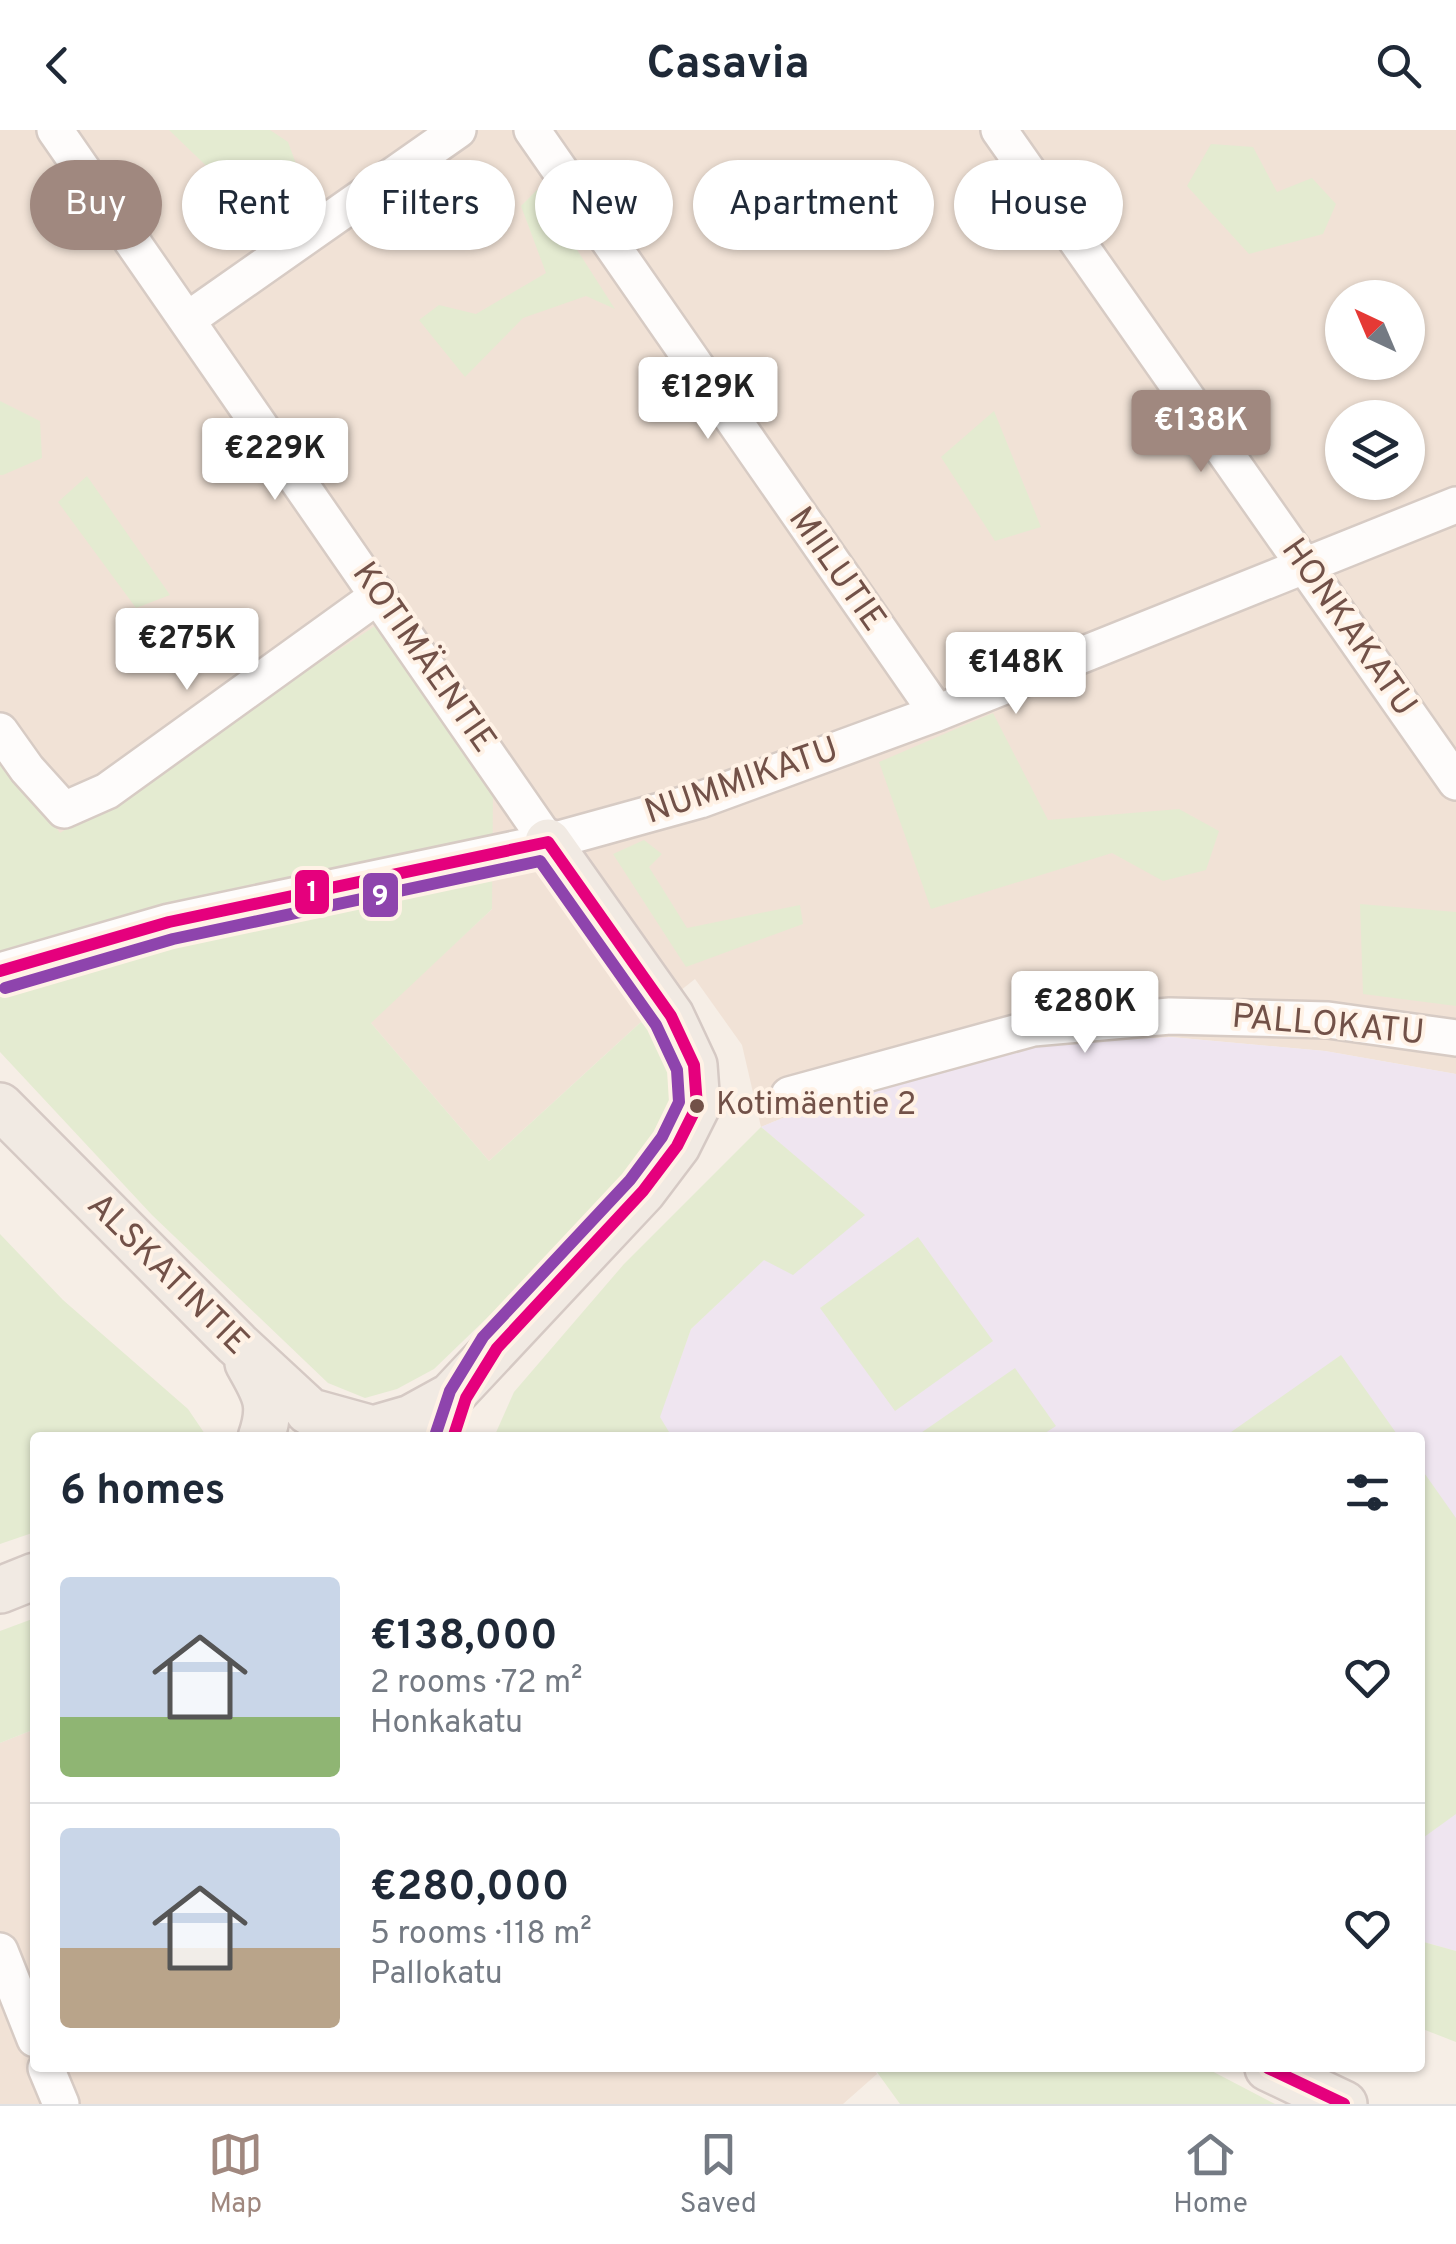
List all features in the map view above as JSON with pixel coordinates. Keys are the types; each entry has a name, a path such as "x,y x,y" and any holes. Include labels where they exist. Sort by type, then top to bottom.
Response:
{"main road":[{"path":"324,1424 373,1429 411,1418 451,1396 643,1191 677,1146 697,1106 694,1064 671,1016 548,842"},
{"name":"ALSKATINTIE","path":"0,1106 236,1344 324,1424"},
{"path":"236,1344 267,1396 263,1432"},
{"path":"455,1432 466,1398 497,1348"},
{"path":"0,1590 30,1578"},
{"path":"1276,2072 1344,2104"}],"street":[{"name":"KOTIMÄENTIE","path":"55,130 548,842"},
{"path":"187,320 458,130"},
{"name":"MIILUTIE","path":"532,130 937,713"},
{"name":"HONKAKATU","path":"999,130 1456,782"},
{"name":"NUMMIKATU","path":"13,967 169,922 548,842 700,800 937,713 1456,505"},
{"path":"0,731 27,770 64,810 107,791 379,595"},
{"name":"PALLOKATU","path":"789,1095 1052,1026 1170,1016 1288,1019 1346,1022 1456,1038"},
{"path":"0,1951 30,2026"},
{"path":"48,2072 61,2104"}],"shaded area":[{"path":"0,130 1456,130 1456,1074 1325,1051 1171,1037 812,1106 761,1127 742,1045 695,979 641,1022 489,1161 370,1022 492,909 374,627 60,834 0,751"},
{"path":"1171,1037 1325,1051 1456,1074 1456,1951 1425,1942 1425,1432 668,1432 659,1417 691,1329 764,1259 864,1216 761,1127 812,1106 1036,1044"},
{"path":"30,1731 30,2072 877,2074 843,2104 0,2104 0,1743"}],"green space":[{"path":"169,130 270,130 288,142 295,160 200,160"},
{"path":"1211,144 1253,147 1277,192 1312,178 1336,204 1323,234 1249,254 1187,186"},
{"path":"535,192 535,244 521,206"},
{"path":"537,250 577,250 615,309 586,296 523,318 465,377 419,320 439,305 476,314 546,273"},
{"path":"0,401 40,421 42,458 3,475 0,475"},
{"path":"994,411 1041,527 995,541 941,457"},
{"path":"87,476 170,595 136,608 58,502"},
{"path":"375,626 493,791 492,909 371,1023 489,1161 641,1022 670,1047 674,1101 646,1149 570,1238 434,1369 397,1389 365,1398 328,1383 152,1215 0,1052 0,751 60,833"},
{"path":"993,713 1048,820 1179,809 1219,831 1206,870 1163,881 1112,853 931,909 879,762"},
{"path":"644,840 662,854 649,867 687,928 800,905 803,924 686,967 613,854"},
{"path":"1360,904 1456,912 1456,1006 1363,994"},
{"path":"761,1127 865,1215 793,1275 764,1260 691,1329 660,1417 669,1432 496,1432 514,1392 624,1264"},
{"path":"0,1234 63,1300 188,1409 204,1432 30,1432 30,1534 0,1544"},
{"path":"918,1237 993,1341 895,1411 820,1308"},
{"path":"1341,1355 1395,1432 1231,1432"},
{"path":"1015,1368 1056,1426 1047,1432 922,1432"},
{"path":"1425,1474 1456,1518 1456,1814 1425,1836"},
{"path":"30,1620 30,1731 0,1743 0,1631"},
{"path":"1425,1942 1456,1951 1456,2042 1425,2030"},
{"path":"877,2072 1214,2072 1275,2104 900,2104"}],"transit line":[{"name":"1","path":"0,971 169,922 548,842 671,1016 694,1065 697,1106 677,1146 643,1191 497,1348 466,1398 455,1432"},
{"name":"9","path":"5,988 173,939 540,861 656,1025 677,1070 679,1102 662,1137 630,1180 483,1337 450,1391 436,1432"},
{"name":"1","path":"1276,2072 1344,2104"}],"place":[{"name":"Kotimäentie 2","path":"697,1106"}]}
